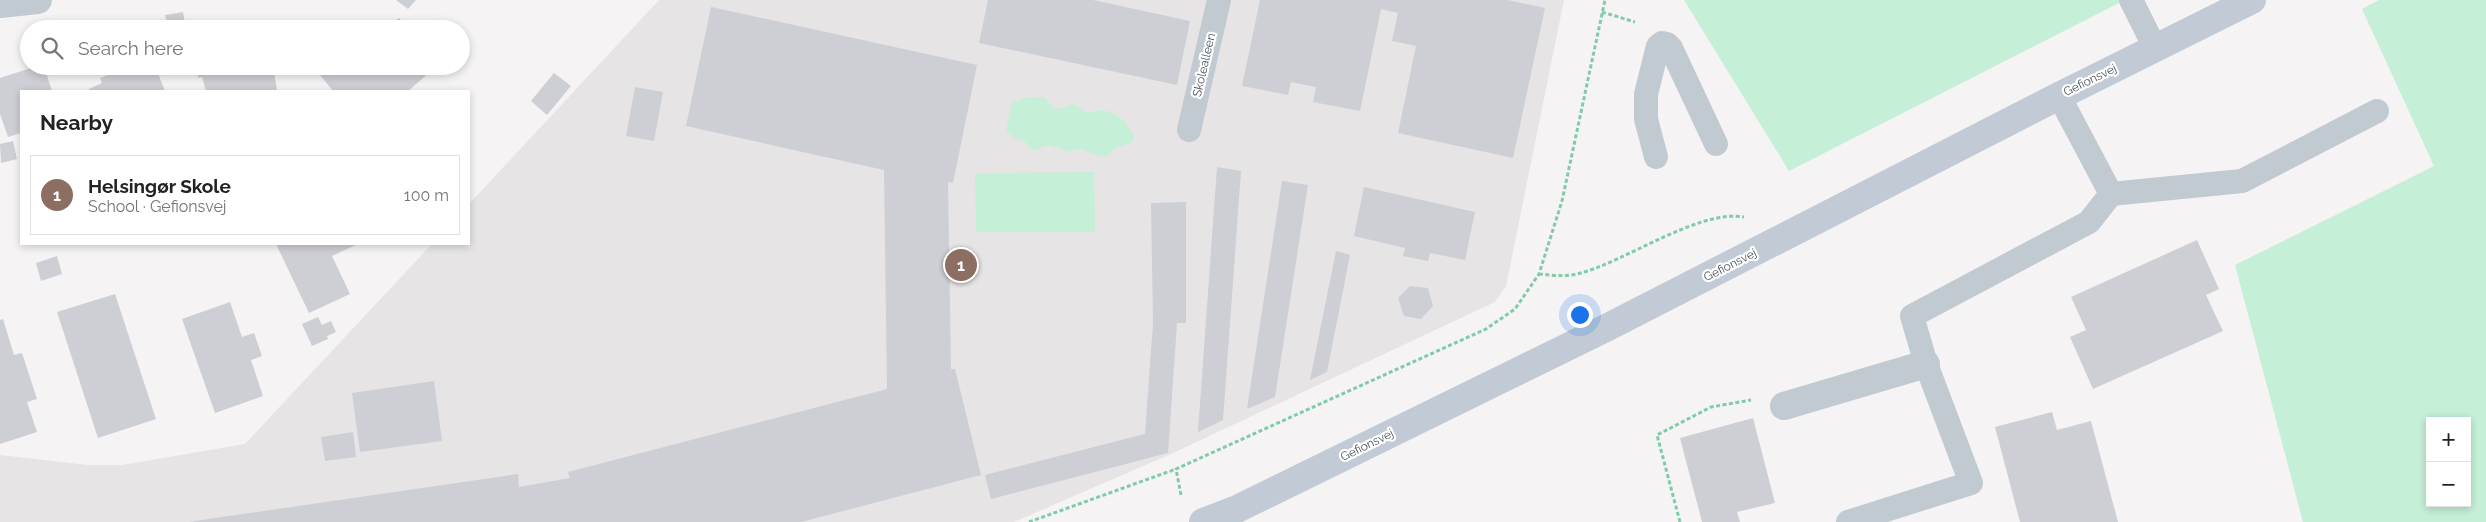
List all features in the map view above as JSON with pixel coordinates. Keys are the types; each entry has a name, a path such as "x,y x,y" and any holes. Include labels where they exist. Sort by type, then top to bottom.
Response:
{"main road":[{"name":"Gefionsvej","path":"1193,513 1245,505 1606,328 2059,96 2252,0"}],"street":[{"path":"0,4 38,0"},
{"path":"1784,406 1926,364"}],"lane":[{"name":"Skolealleen","path":"1189,130 1218,0"},
{"path":"2131,0 2156,48"},
{"path":"1656,158 1646,119 1646,94 1658,46 1662,43 1672,48 1716,144"},
{"path":"2059,96 2111,194"},
{"path":"1848,522 1971,483 1926,364 1912,316 2089,222 2111,194 2242,180 2377,111"}],"path":[{"path":"1029,522 1176,469 1486,329 1515,309 1538,274 1562,201 1605,0"},
{"path":"1538,274 1578,274 1708,220 1737,216 1747,217"},
{"path":"1680,522 1657,435 1712,407 1764,397 1784,406"},
{"path":"1176,469 1193,513"}],"shaded area":[{"path":"659,0 1564,0 1506,286 1495,302 1171,454 1014,522 0,522 0,455 88,465 122,465 245,444 431,245 470,245 470,203"}],"green space":[{"path":"1684,0 2125,0 1789,171"},
{"path":"2379,0 2486,0 2486,522 2303,522 2235,265 2434,166 2362,9"},
{"path":"1028,97 1044,97 1054,108 1061,109 1072,103 1086,112 1108,111 1122,120 1134,138 1131,143 1115,148 1106,157 1076,148 1070,152 1049,145 1036,150 1029,148 1024,140 1014,138 1006,131 1012,102"},
{"path":"1094,172 1095,232 976,232 975,173"}],"building":[{"path":"396,0 416,0 408,9"},
{"path":"988,0 1093,0 1190,21 1177,85 979,43"},
{"path":"1260,0 1508,0 1545,8 1513,158 1398,133 1416,46 1392,41 1398,13 1381,9 1360,111 1313,102 1316,87 1291,82 1288,95 1242,86"},
{"path":"711,7 977,65 953,183 948,182 951,369 955,369 981,475 801,522 188,522 518,474 519,487 570,478 568,472 887,389 884,170 686,126"},
{"path":"183,12 184,20 166,20 165,15"},
{"path":"20,72 20,75 47,75 52,90 20,90 20,133 8,137 0,114 0,78"},
{"path":"554,73 571,86 547,115 531,101"},
{"path":"108,75 159,75 165,90 90,90 102,83 100,78"},
{"path":"198,75 274,75 277,90 206,90 202,77 198,78"},
{"path":"320,75 427,75 409,90 332,90"},
{"path":"635,87 663,92 654,141 626,136"},
{"path":"13,141 17,159 1,163 0,144"},
{"path":"1217,167 1241,171 1223,420 1198,432"},
{"path":"1282,181 1308,185 1275,397 1247,409"},
{"path":"1364,187 1475,212 1465,260 1430,253 1428,261 1403,256 1405,248 1354,236"},
{"path":"1186,202 1186,323 1177,323 1168,453 991,499 985,475 1145,434 1153,323 1151,203"},
{"path":"2197,240 2219,289 2206,295 2223,331 2093,389 2070,337 2086,330 2071,297"},
{"path":"276,245 356,245 332,256 350,294 309,313"},
{"path":"1336,251 1350,255 1327,372 1310,380"},
{"path":"57,256 62,274 41,281 36,263"},
{"path":"1410,286 1428,288 1433,306 1421,319 1404,316 1398,298"},
{"path":"115,294 156,419 98,438 57,312"},
{"path":"230,302 242,337 254,333 262,356 251,360 263,396 215,413 182,319"},
{"path":"318,317 322,325 331,321 336,332 327,336 328,339 312,346 302,324"},
{"path":"3,319 14,355 22,353 37,399 27,402 37,432 0,444 0,320"},
{"path":"434,381 442,441 360,452 352,393"},
{"path":"2052,412 2057,430 2091,421 2118,522 2020,522 1995,427"},
{"path":"1753,418 1775,503 1737,512 1740,522 1702,522 1680,438"},
{"path":"353,432 356,457 325,461 321,437"}],"place":[{"name":"Helsingør Skole","path":"961,265"}]}
